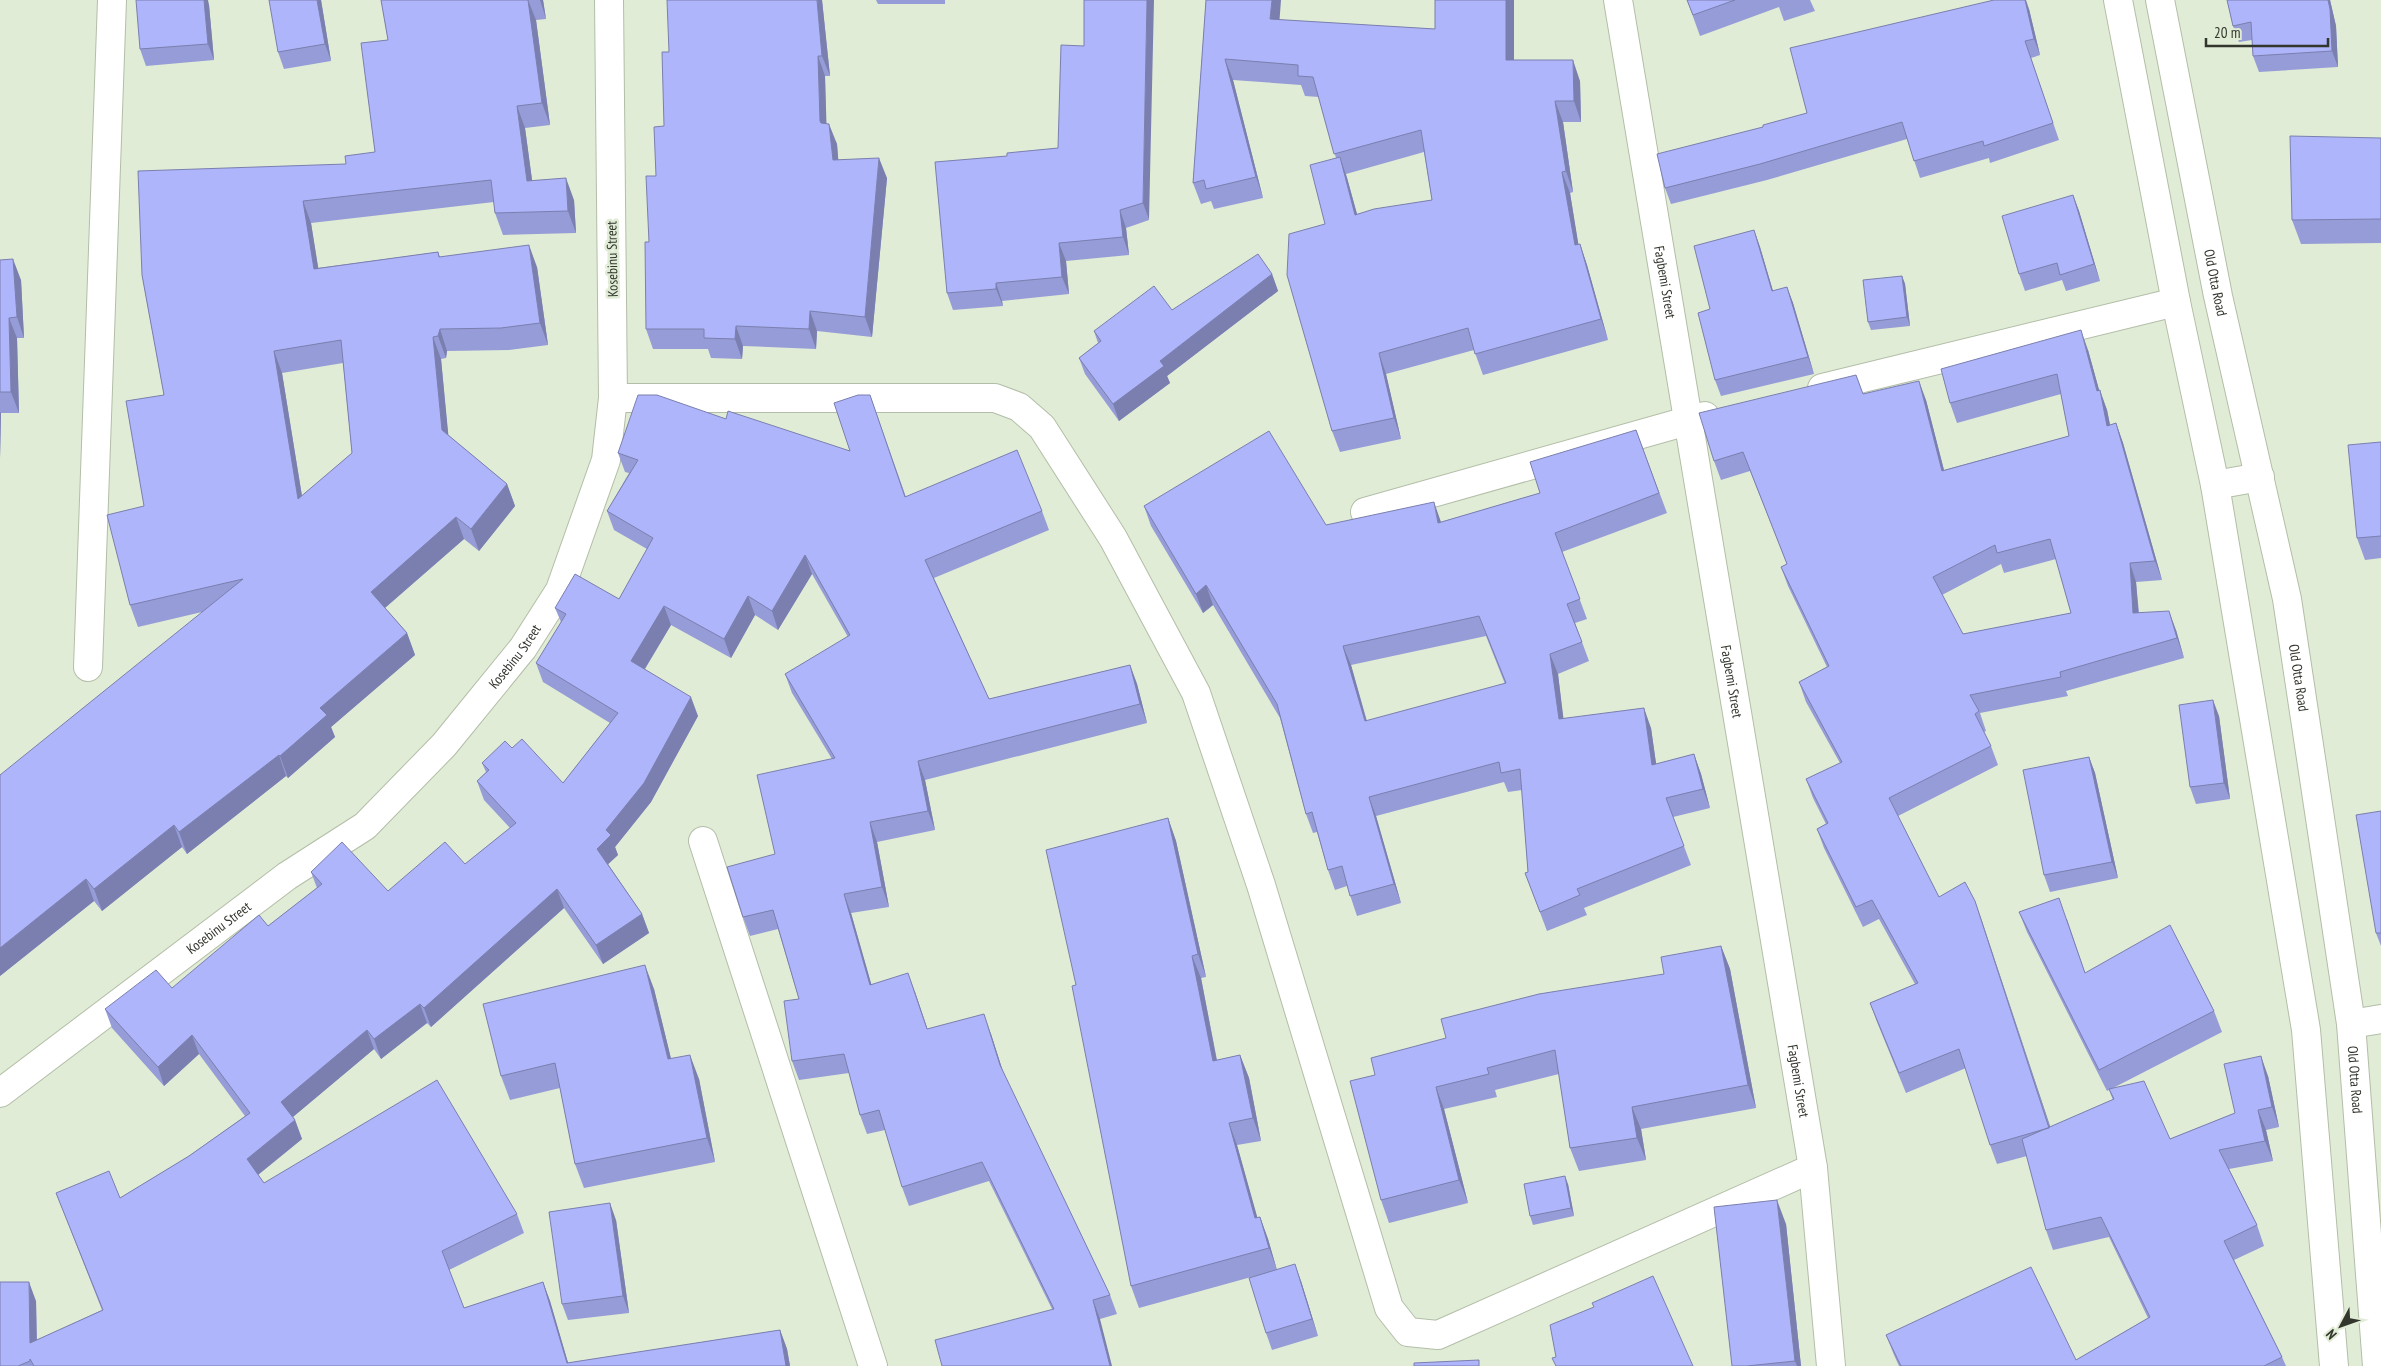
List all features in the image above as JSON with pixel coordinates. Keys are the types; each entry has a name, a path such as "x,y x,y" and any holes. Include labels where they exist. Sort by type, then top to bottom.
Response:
{"street":[{"path":"88,667 112,0"},
{"name":"Kosebinu Street","path":"0,1093 287,876 365,826 444,745 523,648 560,590 606,460 613,398 609,0"},
{"name":"Fagbemi Street","path":"1618,0 1814,1168 1831,1366"},
{"path":"2118,0 2176,302 2215,485 2306,1030 2334,1366"},
{"name":"Old Otta Road","path":"2160,0 2218,296 2287,599 2350,1024 2378,1366"},
{"path":"1794,394 2176,302"},
{"path":"613,398 995,398 1019,407 1042,427 1113,538 1196,692 1261,885 1389,1308 1408,1332 1438,1335 1814,1168"},
{"path":"1366,512 1689,420 1727,411"},
{"path":"2215,485 2260,477"},
{"path":"703,841 873,1366"},
{"path":"2350,1024 2381,1019"}],"building":[{"path":"136,0 204,0 208,44 140,49"},
{"path":"269,0 317,0 325,44 278,52"},
{"path":"381,0 528,0 542,103 517,106 527,181 566,178 568,211 495,213 491,180 303,201 314,269 438,252 439,257 529,245 540,323 501,328 440,329 438,336 433,337 442,430 507,484 471,529 456,517 371,592 407,633 320,708 327,715 280,756 179,832 174,825 94,889 86,879 0,948 0,775 243,579 130,605 107,515 144,506 126,401 164,395 142,275 138,171 346,164 345,156 375,152 361,43 388,40","holes":["341,340 352,453 298,499 274,351"]},
{"path":"667,0 817,0 822,56 818,56 820,121 821,123 829,124 833,160 879,158 865,317 810,311 809,329 736,326 735,339 704,338 704,329 646,329 645,242 649,242 646,176 656,176 654,127 664,126 662,52 669,52"},
{"path":"1084,0 1147,0 1143,203 1120,210 1123,237 1059,243 1062,277 996,283 996,289 947,293 935,162 1007,156 1007,153 1058,148 1061,45 1084,46"},
{"path":"1206,0 1272,0 1270,19 1435,29 1435,0 1506,0 1506,60 1573,60 1574,101 1555,101 1566,171 1562,172 1575,245 1580,244 1601,319 1475,354 1468,328 1379,353 1394,418 1332,431 1287,275 1289,234 1325,224 1310,165 1340,157 1355,215 1374,209 1432,200 1421,130 1334,154 1313,77 1298,76 1298,65 1225,59 1256,177 1206,189 1204,180 1193,183"},
{"path":"1687,0 1735,0 1693,15"},
{"path":"1994,0 2025,0 2034,39 2025,41 2053,123 1984,146 1983,141 1914,161 1902,122 1760,164 1665,188 1657,154 1763,127 1763,125 1807,113 1790,48"},
{"path":"2227,0 2328,0 2332,51 2253,56 2251,22 2233,26"},
{"path":"2290,136 2381,138 2381,219 2292,220"},
{"path":"2073,195 2094,264 2060,275 2057,263 2019,274 2002,216"},
{"path":"1754,230 1772,291 1787,287 1808,357 1715,380 1698,313 1710,309 1694,246"},
{"path":"1258,254 1272,274 1160,361 1164,366 1113,404 1079,358 1101,341 1094,331 1154,286 1172,310"},
{"path":"13,259 17,317 9,318 11,392 0,392 0,260"},
{"path":"1902,276 1907,317 1868,322 1863,280"},
{"path":"2081,330 2097,391 2100,390 2107,426 2116,423 2155,561 2130,563 2133,613 2169,611 2177,638 2060,672 2061,677 1970,695 1979,711 1975,714 1991,746 1889,798 1939,897 1965,882 1975,901 2049,1128 1990,1145 1959,1049 1899,1073 1870,1003 1918,983 1872,900 1856,907 1817,829 1828,823 1806,779 1842,762 1799,682 1829,666 1781,567 1787,564 1743,452 1714,461 1699,413 1856,375 1863,394 1919,381 1942,471 2069,436 2057,374 1950,403 1941,369","holes":["2050,539 2071,613 1963,634 1933,577 1995,545 1997,553"]},
{"path":"638,395 657,395 726,419 728,411 850,451 834,403 858,395 870,395 905,497 1017,450 1042,511 925,560 989,699 1130,665 1140,704 918,761 928,811 870,822 882,887 844,894 870,985 908,973 927,1029 984,1014 1000,1065 1110,1295 1093,1300 1110,1366 942,1366 935,1340 1054,1309 982,1162 902,1187 879,1110 860,1115 844,1054 792,1061 784,1001 799,999 773,910 743,917 727,867 775,854 757,775 835,758 785,674 850,635 805,555 772,611 748,596 724,639 664,606 631,661 691,697 644,783 606,830 611,835 597,849 642,914 596,945 557,889 424,1008 420,1004 374,1039 367,1030 281,1102 295,1120 247,1159 264,1183 437,1080 517,1214 442,1251 464,1308 543,1282 567,1363 780,1330 786,1366 34,1366 30,1359 30,1361 18,1366 0,1366 0,1282 29,1282 30,1343 103,1310 56,1193 109,1171 120,1198 189,1156 250,1113 192,1035 158,1067 105,1009 156,970 172,988 259,915 268,926 322,884 311,872 342,842 388,891 445,842 465,864 516,823 477,781 489,770 482,763 505,741 512,748 522,739 563,783 618,713 536,663 566,614 555,608 575,574 619,599 653,538 607,511 638,460 618,453"},
{"path":"1636,430 1659,493 1555,533 1580,599 1567,604 1582,642 1550,654 1559,719 1644,708 1652,765 1694,754 1703,789 1666,798 1684,846 1577,889 1580,895 1540,912 1525,873 1528,872 1520,769 1501,773 1499,762 1369,797 1394,884 1350,896 1342,866 1328,870 1312,812 1306,814 1277,704 1206,585 1196,594 1144,506 1269,431 1326,525 1434,502 1438,523 1540,493 1530,462","holes":["1479,616 1506,683 1365,721 1343,646"]},
{"path":"2381,442 2381,536 2357,538 2348,445"},
{"path":"2213,700 2224,783 2190,787 2179,705"},
{"path":"2089,757 2112,862 2044,875 2023,770"},
{"path":"2381,811 2381,933 2376,933 2356,815"},
{"path":"1168,818 1198,954 1192,956 1213,1061 1240,1055 1253,1118 1229,1123 1255,1218 1260,1217 1269,1248 1131,1286 1072,986 1076,985 1046,850"},
{"path":"2059,898 2085,973 2170,925 2214,1011 2099,1070 2019,912"},
{"path":"1721,946 1748,1085 1632,1107 1637,1138 1570,1148 1555,1050 1487,1068 1489,1074 1436,1087 1459,1180 1381,1200 1350,1081 1375,1075 1371,1058 1446,1038 1441,1019 1539,994 1664,974 1661,957"},
{"path":"645,965 668,1059 690,1055 707,1138 575,1164 555,1063 501,1076 483,1004"},
{"path":"2261,1056 2272,1107 2258,1110 2265,1141 2219,1150 2257,1225 2224,1241 2282,1357 2264,1366 1901,1366 1886,1335 2031,1267 2076,1360 2150,1317 2101,1217 2046,1230 2022,1139 2114,1099 2109,1089 2144,1081 2170,1139 2235,1113 2224,1064"},
{"path":"1565,1176 1571,1208 1530,1216 1524,1184"},
{"path":"1777,1200 1795,1361 1732,1366 1714,1207"},
{"path":"610,1203 623,1296 562,1304 549,1212"},
{"path":"1295,1264 1312,1319 1266,1333 1249,1278"},
{"path":"1653,1276 1693,1366 1556,1366 1552,1358 1556,1357 1550,1325 1594,1307 1592,1303"},
{"path":"1479,1360 1479,1366 1414,1366 1414,1363"}]}
